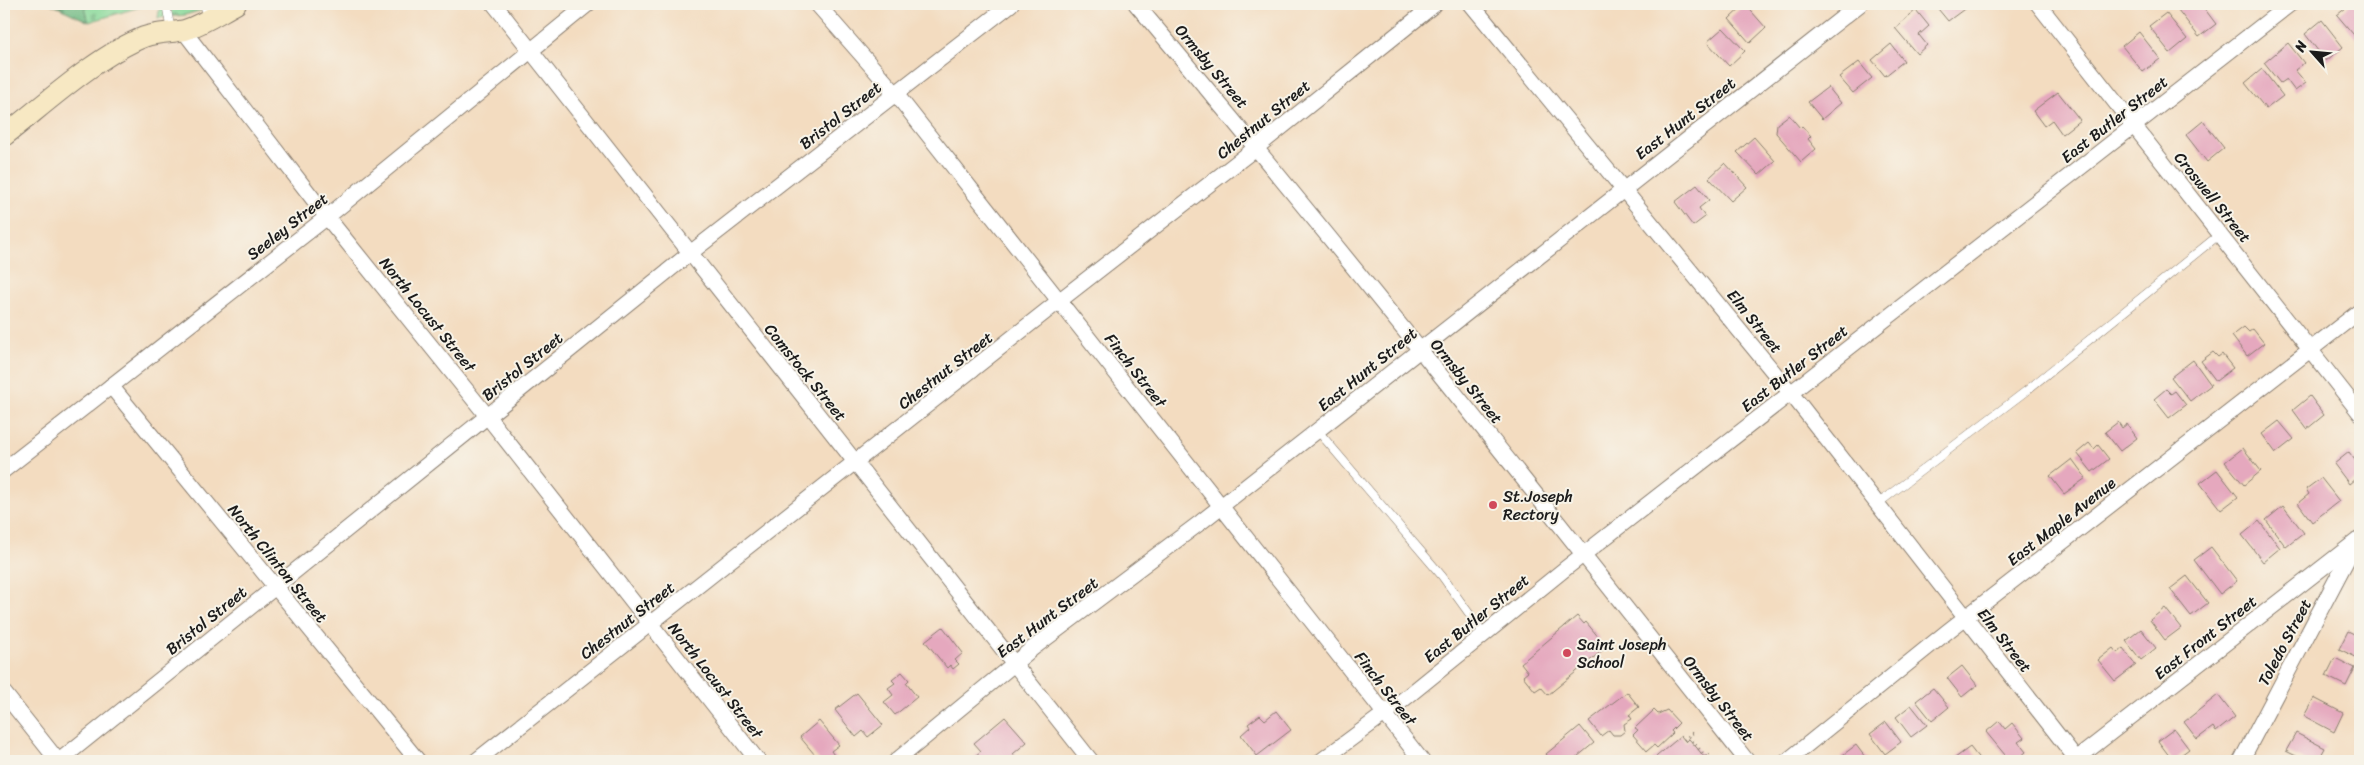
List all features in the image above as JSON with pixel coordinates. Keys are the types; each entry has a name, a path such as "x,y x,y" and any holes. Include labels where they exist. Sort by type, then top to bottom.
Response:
{"street":[{"path":"4,136 96,64 145,37 177,30 206,12 236,4"},
{"name":"Comstock Street","path":"494,4 1091,761"},
{"name":"Seeley Street","path":"4,470 327,217 588,4"},
{"name":"Finch Street","path":"817,4 896,94 1422,761"},
{"name":"Bristol Street","path":"58,761 690,254 1010,4"},
{"name":"Ormsby Street","path":"1136,4 1257,147 1747,761"},
{"name":"Chestnut Street","path":"476,761 1257,147 1435,4"},
{"name":"Elm Street","path":"1471,4 1790,392 2076,761"},
{"name":"East Hunt Street","path":"896,761 1014,663 1318,430 1860,4"},
{"name":"Croswell Street","path":"2038,4 2221,233 2360,413"},
{"name":"East Butler Street","path":"1321,761 1790,392 2290,4"},
{"name":"North Locust Street","path":"177,30 488,417 758,761"},
{"name":"East Maple Avenue","path":"1786,761 2360,311"},
{"name":"North Clinton Street","path":"111,386 418,761"},
{"name":"East Front Street","path":"2076,761 2359,539"},
{"name":"Toledo Street","path":"2240,761 2359,539"},
{"path":"4,693 58,761"}],"lane":[{"path":"166,4 177,30"},
{"path":"1876,505 2026,391 2221,233"},
{"path":"1318,430 1442,576 1484,634"}],"path":[{"path":"1684,740 1696,731"},
{"path":"1688,737 1706,757"},
{"path":"1701,761 1712,752"}],"green space":[{"path":"51,4 84,4 89,22"},
{"path":"84,4 150,4 89,22"},
{"path":"160,4 215,4 216,6 185,15 158,18"}],"building":[{"path":"1745,4 1766,28 1750,43 1729,19"},
{"path":"1934,4 1971,4 1948,21"},
{"path":"2186,4 2201,4 2216,24 2199,37 2178,10"},
{"path":"2351,4 2357,4 2360,8 2359,41 2337,15"},
{"path":"1916,10 1929,26 1919,35 1927,45 1917,54 1895,28"},
{"path":"2166,13 2187,39 2170,53 2149,26"},
{"path":"2322,20 2343,47 2326,61 2305,34"},
{"path":"1723,28 1745,51 1729,66 1707,42"},
{"path":"2139,32 2160,59 2143,72 2122,46"},
{"path":"2288,43 2304,63 2295,70 2306,83 2295,91 2286,79 2280,83 2264,63"},
{"path":"1891,44 1904,61 1885,76 1872,60"},
{"path":"1859,62 1872,78 1853,93 1839,77"},
{"path":"2262,69 2283,96 2266,109 2245,83"},
{"path":"1828,87 1841,103 1822,119 1808,102"},
{"path":"2058,92 2080,120 2062,134 2052,120 2044,126 2033,111"},
{"path":"1789,115 1800,128 1802,126 1811,136 1808,139 1816,149 1801,162 1776,133 1777,124"},
{"path":"2203,121 2224,148 2207,162 2186,135"},
{"path":"1754,137 1775,161 1759,175 1737,152"},
{"path":"1725,163 1747,187 1731,201 1709,178"},
{"path":"1697,185 1709,200 1699,208 1705,217 1693,226 1675,202"},
{"path":"2244,327 2249,332 2253,329 2264,343 2247,356 2232,336"},
{"path":"2213,352 2218,357 2222,354 2233,368 2216,381 2201,361"},
{"path":"2193,360 2211,385 2190,401 2171,377"},
{"path":"2166,389 2171,394 2175,391 2186,405 2169,418 2154,399"},
{"path":"2310,396 2324,415 2307,429 2293,410"},
{"path":"2279,421 2294,439 2276,453 2262,434"},
{"path":"2118,422 2122,428 2127,424 2137,438 2120,451 2105,432"},
{"path":"2089,443 2094,449 2098,445 2109,459 2092,472 2077,453"},
{"path":"2243,448 2261,471 2244,485 2225,462"},
{"path":"2349,452 2360,467 2360,475 2349,484 2334,464"},
{"path":"2072,459 2086,478 2064,494 2050,476"},
{"path":"2217,470 2238,497 2221,510 2200,483"},
{"path":"2321,478 2339,501 2312,522 2298,503 2309,494 2306,489"},
{"path":"2283,506 2304,533 2286,547 2266,520"},
{"path":"2259,521 2280,548 2263,562 2242,535"},
{"path":"2211,547 2237,581 2220,594 2194,560"},
{"path":"2187,576 2208,603 2191,616 2170,589"},
{"path":"2165,608 2181,628 2165,640 2150,620"},
{"name":"Saint Joseph School","path":"1577,616 1584,624 1586,622 1600,639 1597,641 1604,649 1548,695 1541,687 1535,691 1523,676 1528,672 1521,663"},
{"path":"943,627 963,653 955,660 959,664 953,669 950,665 947,668 925,641"},
{"path":"2141,629 2156,648 2141,660 2126,641"},
{"path":"2348,631 2360,637 2360,659 2339,649"},
{"path":"2113,648 2117,653 2123,648 2136,665 2115,681 2098,660"},
{"path":"2335,658 2355,668 2346,686 2326,676"},
{"path":"1962,666 1977,685 1962,697 1947,678"},
{"path":"902,672 909,680 906,683 917,697 895,715 884,702 893,695 888,688 895,683 892,680"},
{"path":"1933,688 1949,707 1932,721 1916,701"},
{"path":"1627,692 1639,707 1629,715 1632,719 1624,724 1625,731 1620,735 1613,735 1609,730 1601,736 1589,721"},
{"path":"857,693 883,725 868,737 863,731 856,737 835,710"},
{"path":"2218,695 2235,717 2216,732 2213,727 2197,739 2184,722"},
{"path":"2314,698 2343,713 2334,732 2304,716"},
{"path":"1911,705 1927,725 1911,737 1896,717"},
{"path":"1654,710 1658,714 1667,710 1679,723 1671,731 1673,733 1657,748 1654,745 1647,751 1633,735 1638,730 1635,728"},
{"path":"1276,711 1291,730 1257,756 1241,735 1250,727 1248,724 1260,715 1265,720"},
{"path":"1005,717 1027,742 1013,754 1018,761 980,761 975,756 981,751 974,743"},
{"path":"819,721 839,745 831,751 836,758 832,761 820,761 800,737"},
{"path":"1999,721 2005,729 2012,723 2024,738 2018,742 2026,752 2015,761 2010,761 1986,732"},
{"path":"1886,722 1901,742 1885,754 1870,734"},
{"path":"1580,726 1594,743 1572,761 1552,761 1546,754"},
{"path":"2174,729 2189,749 2173,761 2158,741"},
{"path":"2296,733 2325,748 2318,761 2306,761 2286,751"},
{"path":"1681,736 1686,742 1689,739 1697,748 1704,757 1700,760 1702,761 1651,761"},
{"path":"1856,745 1868,761 1844,761 1840,757"},
{"path":"1970,747 1981,761 1951,761"}],"place":[{"name":"St.Joseph Rectory","path":"1493,505"},
{"name":"Saint Joseph School","path":"1567,653"}]}
